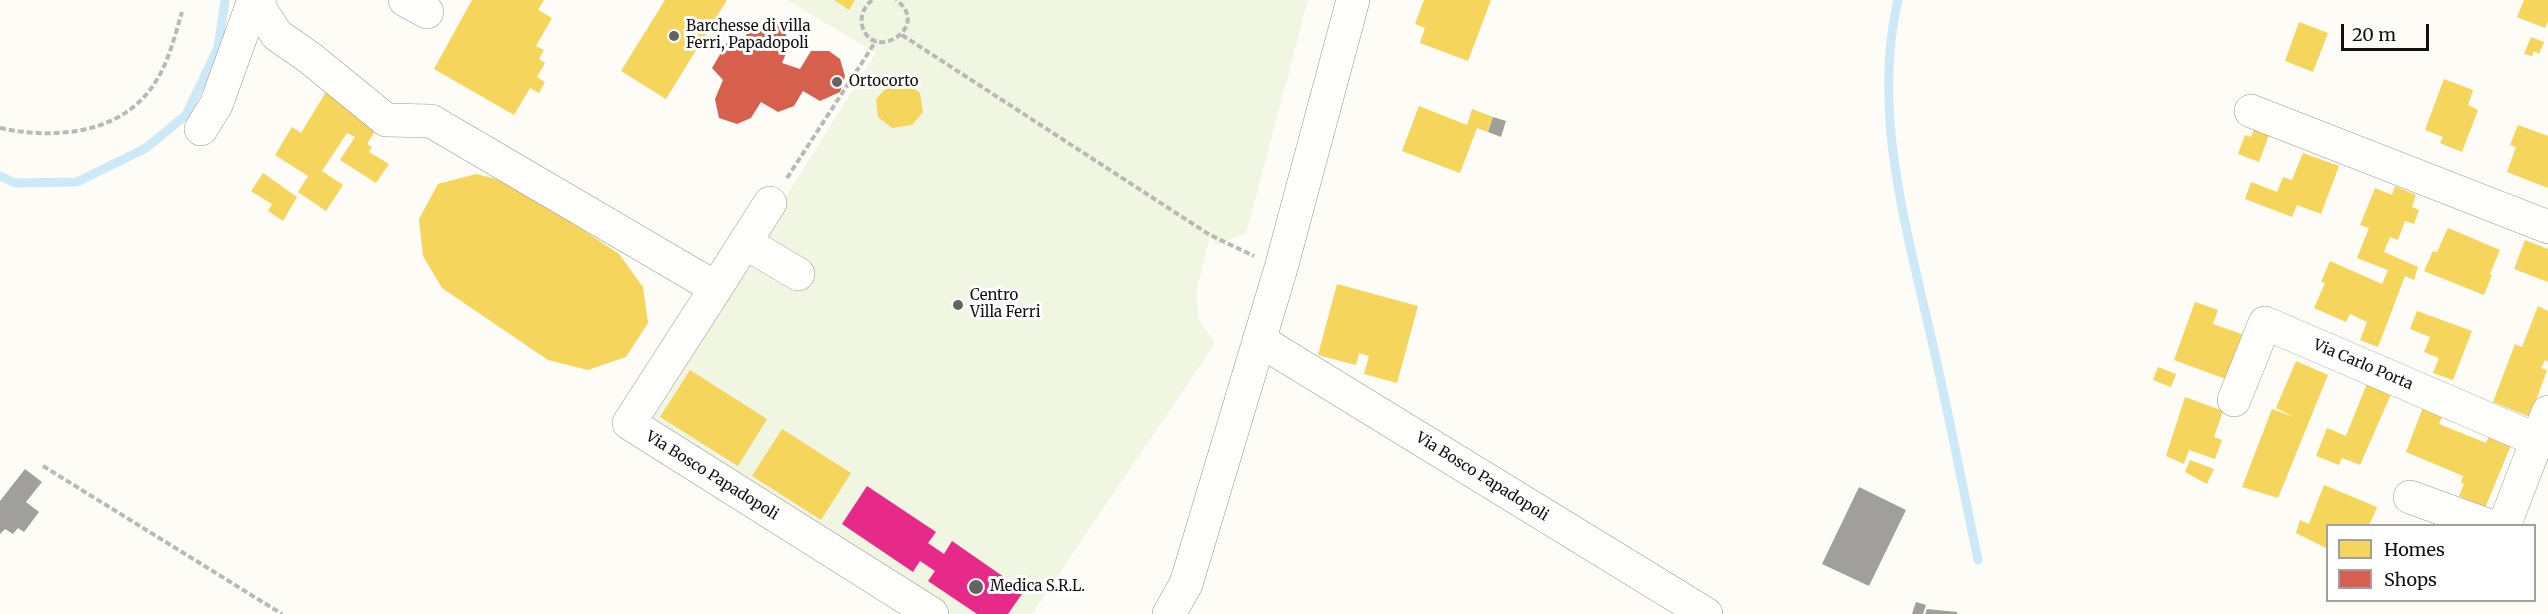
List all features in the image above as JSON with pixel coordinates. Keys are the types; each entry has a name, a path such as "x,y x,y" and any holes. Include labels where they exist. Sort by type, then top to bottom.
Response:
{"street":[{"path":"201,129 216,105 254,0"},
{"path":"259,0 260,9 277,35 386,120 431,121 716,288"},
{"path":"1169,614 1186,584 1281,268 1353,0"},
{"path":"2251,111 2548,227"},
{"name":"Via Bosco Papadopoli","path":"770,203 629,423 932,614"},
{"path":"746,243 798,274"},
{"name":"Via Carlo Porta","path":"2234,400 2265,323 2542,426 2504,524"},
{"name":"Via Bosco Papadopoli","path":"1259,340 1706,614"},
{"path":"2410,497 2487,524"}],"path":[{"path":"872,0 863,10 861,18 866,34 876,41 885,42 902,35 906,26 907,14 904,7 896,0"},
{"path":"0,128 73,133 107,124 136,106 156,81 167,58 182,12"},
{"path":"902,35 1210,235 1281,268"},
{"path":"770,203 876,41"},
{"path":"43,466 282,614"}],"green space":[{"name":"Centro Villa Ferri","path":"787,0 1308,0 1246,233 1217,245 1210,236 1196,291 1198,318 1215,343 1032,614 907,614 633,441 876,53"}],"building: Homes":[{"path":"472,0 544,0 538,10 552,18 536,46 544,50 539,59 545,63 537,77 545,82 539,93 530,88 514,115 434,69"},
{"name":"Barchesse di villa Ferri, Papadopoli","path":"665,0 727,0 666,99 621,71"},
{"path":"834,0 855,0 849,10"},
{"path":"1424,0 1491,0 1468,61 1420,43 1425,28 1415,24"},
{"path":"2524,0 2548,0 2548,21 2545,28 2517,17"},
{"path":"2299,22 2328,33 2313,72 2285,61"},
{"path":"2531,37 2544,42 2539,54 2534,51 2532,56 2524,54"},
{"path":"2444,79 2473,90 2468,105 2478,110 2462,152 2440,143 2443,137 2425,130"},
{"path":"908,83 920,93 923,112 912,125 892,128 878,117 876,99 890,84"},
{"path":"329,87 376,129 367,144 372,147 369,152 389,164 376,183 340,160 355,137 347,133 322,171 343,185 326,211 298,192 308,176 275,155 292,127 301,133"},
{"path":"1419,106 1467,125 1472,109 1493,117 1488,132 1477,128 1460,173 1402,151"},
{"path":"2518,125 2548,136 2548,188 2507,172 2516,147 2510,145"},
{"path":"2254,129 2269,135 2259,162 2238,154 2245,135 2251,137"},
{"path":"2303,153 2339,166 2321,214 2297,205 2292,217 2245,199 2251,182 2277,192 2283,177 2292,180"},
{"path":"263,173 297,197 283,221 268,211 272,204 251,191"},
{"path":"476,174 513,183 619,254 643,287 648,323 626,357 588,370 548,360 442,288 423,256 419,219 438,184"},
{"path":"2395,186 2416,195 2412,207 2419,210 2414,224 2405,221 2398,240 2390,237 2384,252 2418,267 2414,280 2405,276 2378,347 2360,340 2367,322 2350,314 2346,322 2314,308 2325,283 2321,282 2330,261 2382,284 2388,270 2357,258 2369,228 2360,225 2375,188 2392,195"},
{"path":"2448,228 2500,250 2484,295 2424,271 2433,251 2437,252"},
{"path":"2525,240 2548,249 2548,282 2514,269"},
{"path":"1337,284 1418,306 1397,383 1364,374 1369,356 1359,353 1356,365 1318,355"},
{"path":"2195,302 2218,310 2213,324 2247,336 2231,381 2174,360"},
{"path":"2538,306 2548,311 2548,362 2545,360 2541,368 2547,370 2530,417 2493,402 2515,344 2522,347"},
{"path":"2417,311 2472,331 2453,380 2433,373 2439,358 2424,352 2430,337 2410,329"},
{"path":"2296,361 2328,375 2278,498 2242,487 2272,409 2294,417 2276,408"},
{"path":"2158,367 2176,374 2171,387 2153,380"},
{"path":"690,370 767,419 738,466 660,417"},
{"path":"2368,381 2392,392 2360,465 2342,458 2339,465 2316,456 2327,428 2346,436"},
{"path":"2185,397 2223,411 2214,437 2222,440 2215,459 2189,450 2184,464 2166,456"},
{"path":"2425,402 2445,410 2439,424 2486,443 2489,436 2511,445 2485,508 2459,496 2464,484 2461,483 2463,476 2406,452"},
{"path":"782,429 851,473 821,520 752,476"},
{"path":"2190,460 2214,469 2207,484 2185,472"},
{"path":"2324,485 2377,507 2370,524 2326,524 2326,548 2296,533 2300,520 2309,524"}],"building: Shops":[{"path":"771,21 783,28 790,44 782,63 800,69 811,51 829,51 840,59 845,76 840,92 820,101 803,91 794,106 778,112 761,102 751,118 737,124 719,118 715,99 723,80 712,68 732,34 743,41 752,24"}],"building: Health":[{"path":"867,486 936,532 928,543 944,554 952,541 1024,591 1008,614 977,614 928,581 935,571 920,561 913,572 842,524"}],"building: Other":[{"path":"1493,117 1506,121 1501,137 1488,132"},
{"path":"25,469 42,482 26,502 39,512 24,532 18,528 13,534 5,529 0,534 0,501"},
{"path":"1859,487 1906,510 1869,586 1822,564"},
{"path":"1916,602 1926,605 1923,614 1912,614"},
{"path":"1927,609 1957,612 1957,614 1925,614"}],"waterway":[{"path":"0,176 15,183 77,182 146,148 186,115 218,48 225,0"},
{"path":"1898,0 1891,44 1889,89 1891,135 1897,180 1978,560"}],"place":[{"name":"Barchesse di villa Ferri, Papadopoli","path":"674,36"},
{"name":"Ortocorto","path":"837,82"},
{"name":"Centro Villa Ferri","path":"958,305"},
{"name":"Medica S.R.L.","path":"976,587"}]}
